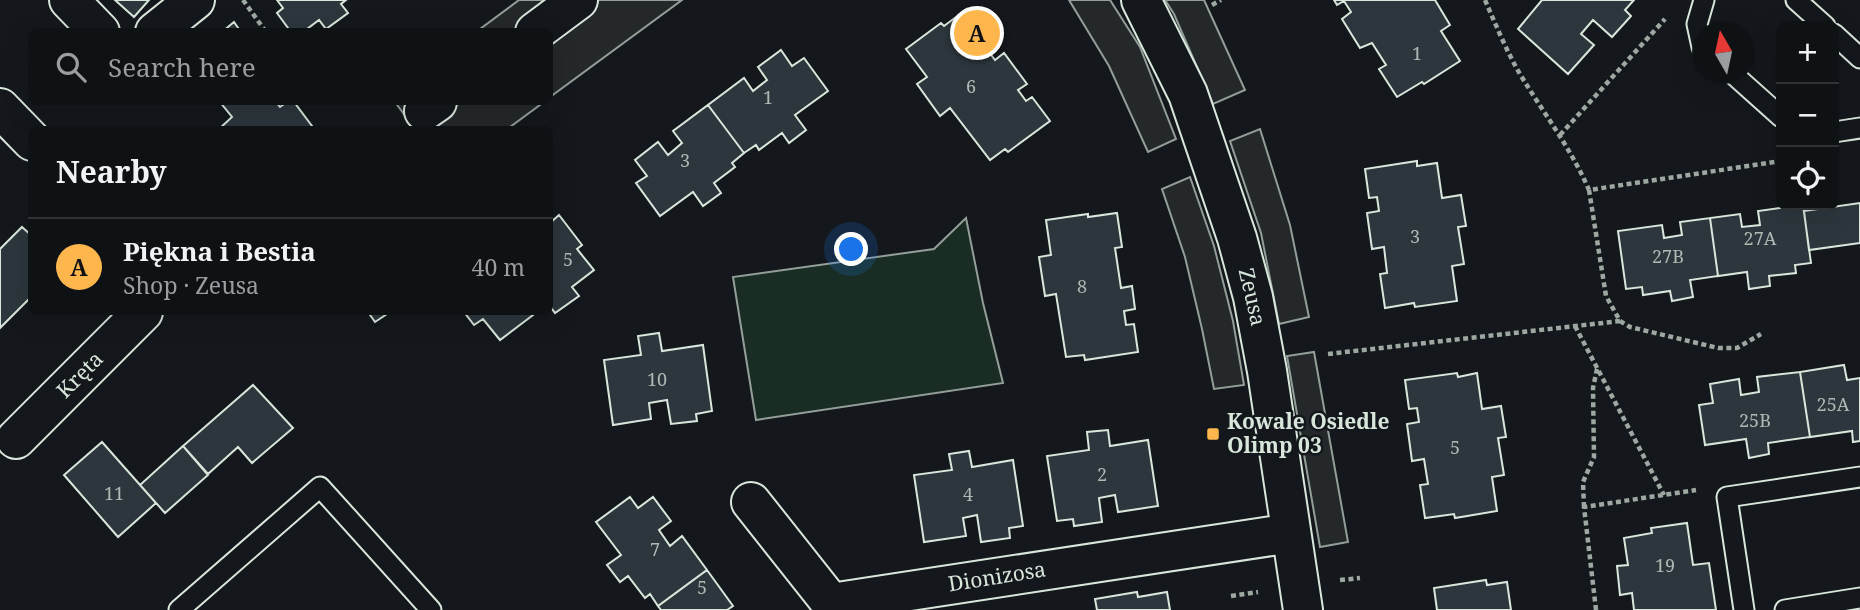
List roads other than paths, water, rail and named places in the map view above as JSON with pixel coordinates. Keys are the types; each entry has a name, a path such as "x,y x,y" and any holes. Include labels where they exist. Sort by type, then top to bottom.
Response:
{"street":[{"path":"69,0 96,28"},
{"path":"160,28 195,0"},
{"path":"540,28 578,0"},
{"name":"Zeusa","path":"1141,0 1188,94 1233,226 1253,297 1267,371 1303,610"},
{"path":"0,108 28,137"},
{"name":"Kręta","path":"16,439 140,315"},
{"name":"Dionizosa","path":"751,502 831,603 1291,533"}],"lane":[{"path":"1698,21 1704,0"},
{"path":"1796,0 1819,21"},
{"path":"1839,39 1860,58"},
{"path":"1743,84 1776,113"},
{"path":"1839,131 1860,128"},
{"path":"1744,610 1727,497 1860,477"},
{"path":"179,610 320,486 431,610"},
{"path":"1785,610 1860,598"}],"place":[{"name":"Piękna i Bestia","path":"977,33"},
{"name":"Kowale Osiedle Olimp 03","path":"1213,434"}]}
